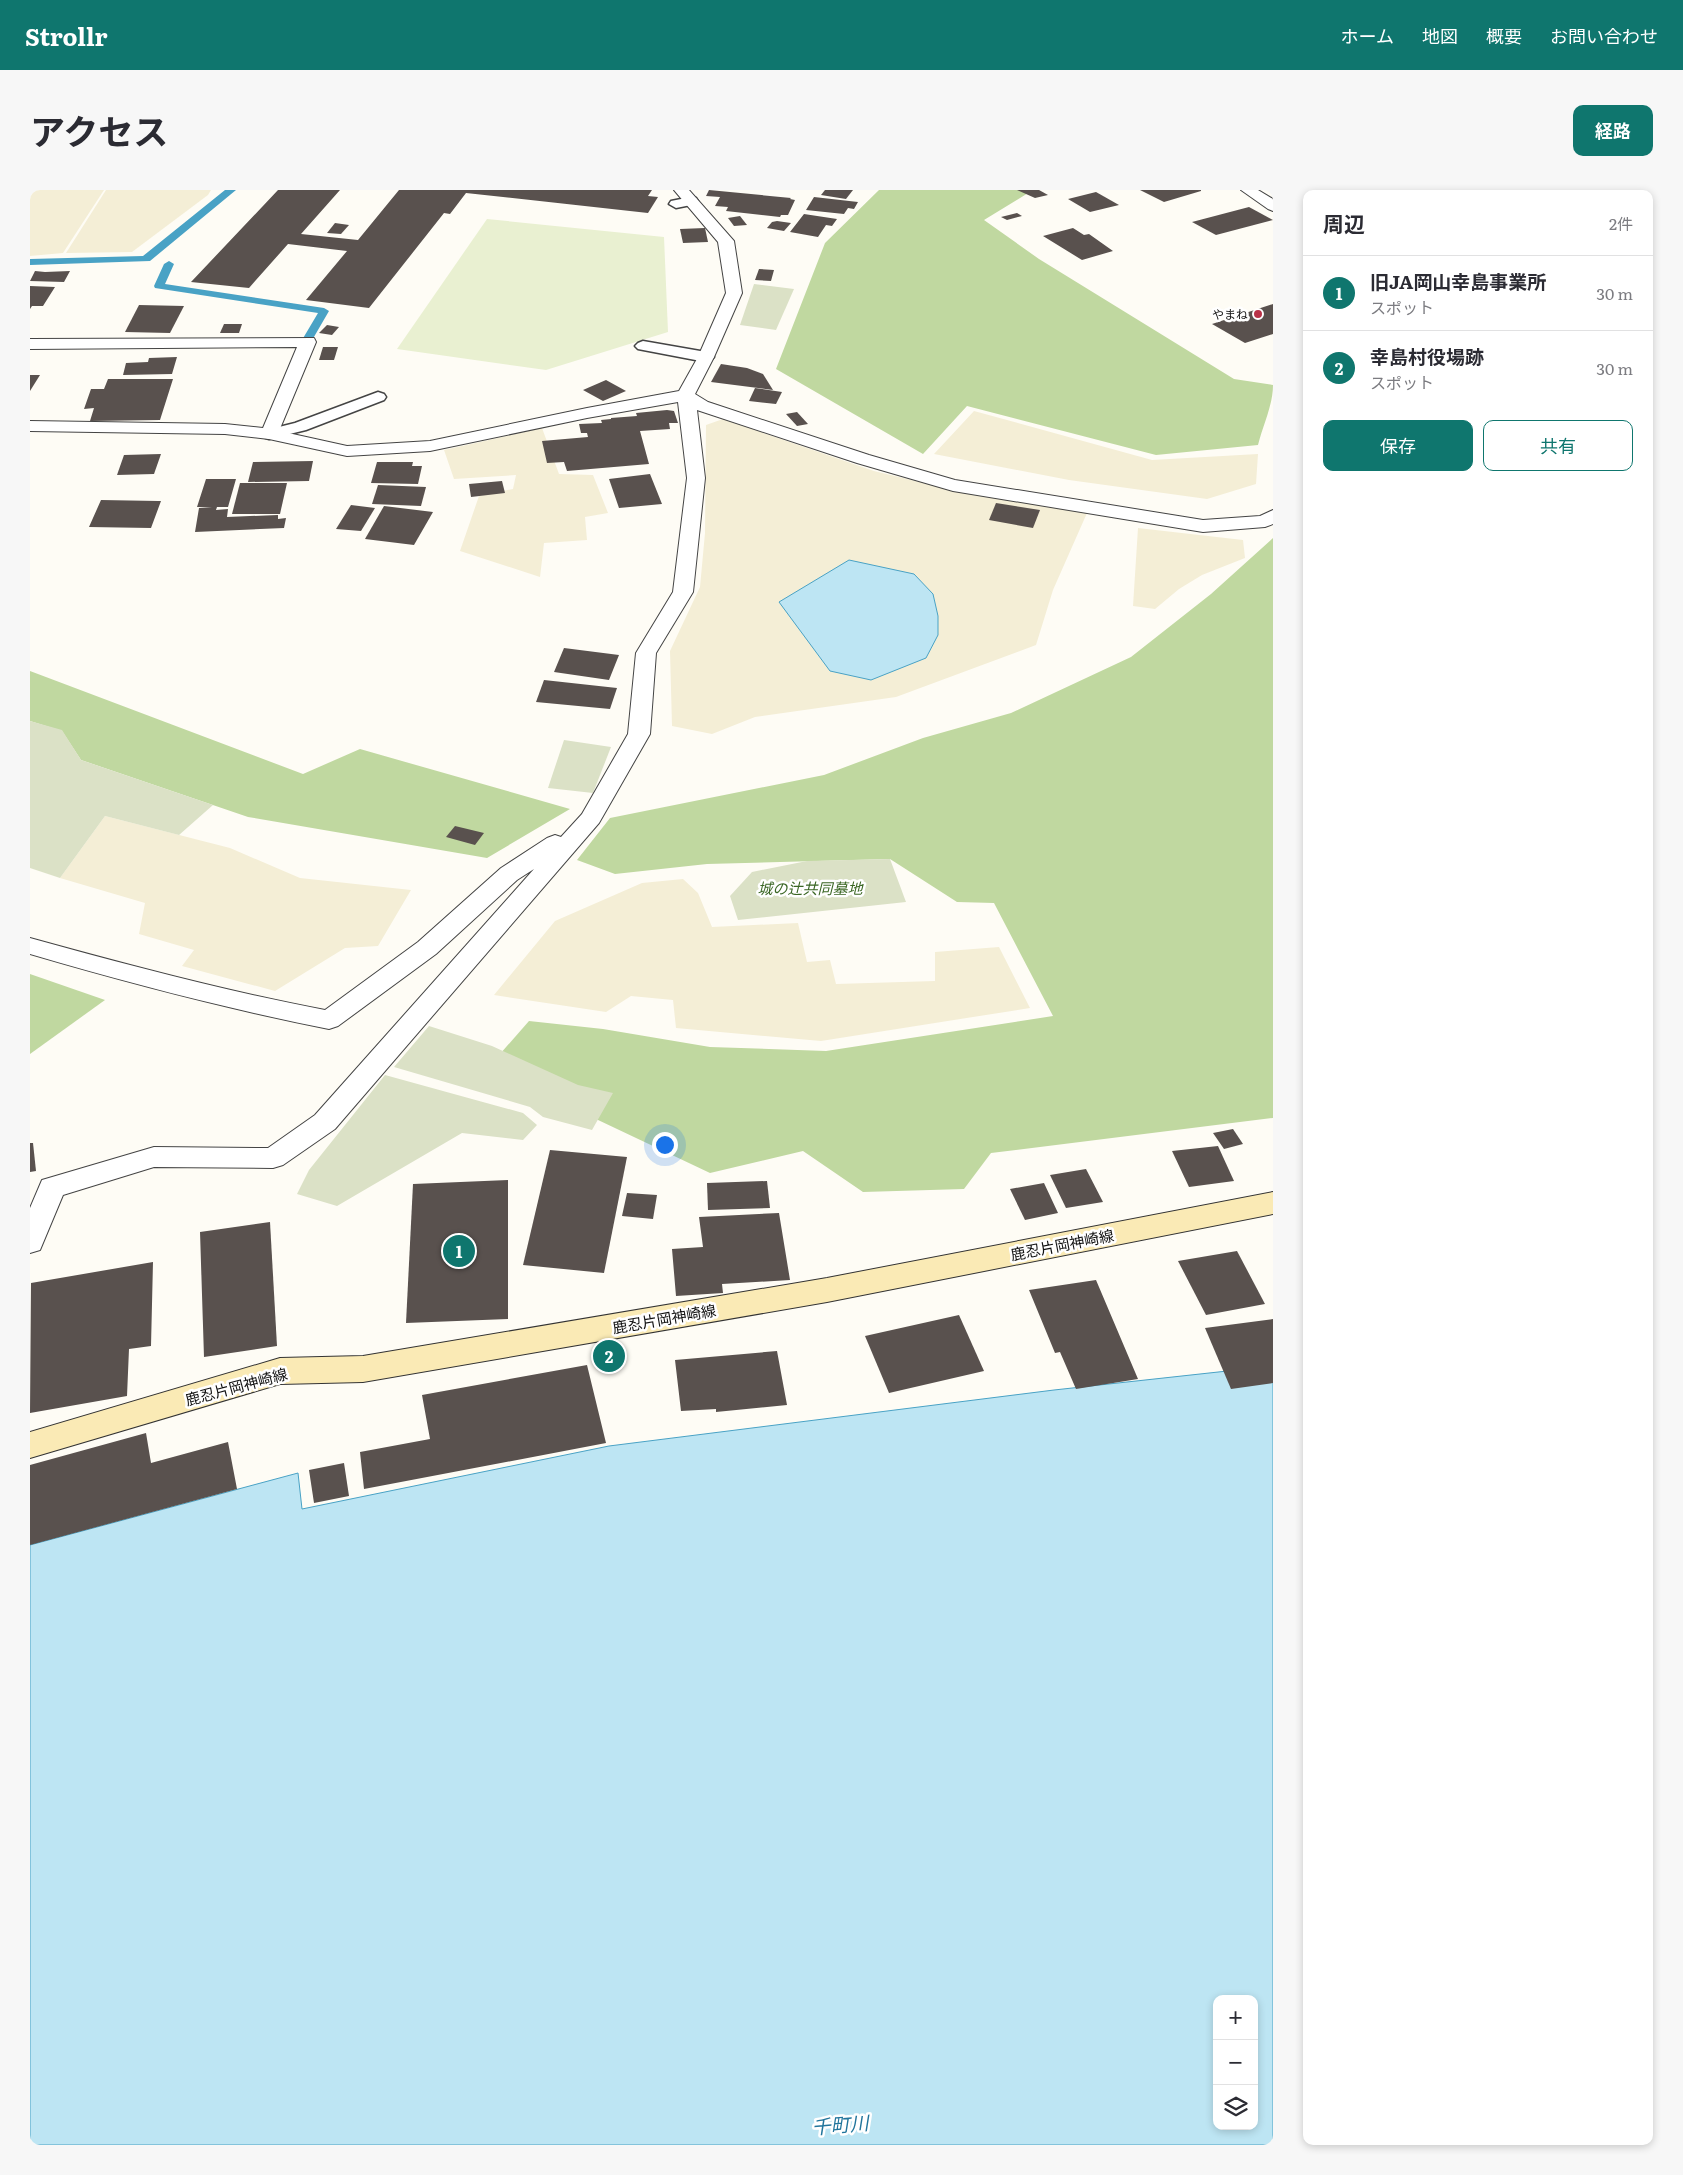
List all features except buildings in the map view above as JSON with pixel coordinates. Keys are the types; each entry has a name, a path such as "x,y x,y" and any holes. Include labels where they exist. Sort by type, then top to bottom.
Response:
{"main road":[{"name":"鹿忍片岡神崎線","path":"30,1445 280,1370 363,1369 827,1290 1273,1203"}],"street":[{"path":"1248,190 1273,206"},
{"path":"30,1242 52,1188 154,1157 273,1158 325,1122 591,818 639,734 646,653 684,592 696,478 686,396 706,357 734,293 726,241 683,198"},
{"path":"30,344 308,342 269,434"},
{"path":"30,426 225,429 269,434 347,450 430,446 587,413 686,396 702,406 862,459 953,485 1203,526 1265,521 1273,516"},
{"path":"30,946 247,1004 329,1020 427,948 509,874 591,818"}],"lane":[{"path":"643,346 706,357"},
{"path":"269,434 300,427 378,397"}],"shaded area":[{"path":"30,190 104,190 63,253 30,256"},
{"path":"106,190 211,190 208,195 132,252 66,253"},
{"path":"974,411 1152,460 1258,454 1256,484 1207,499 1069,480 934,454"},
{"path":"723,419 874,471 949,489 1087,513 1053,590 1036,645 896,697 755,717 712,734 672,726 670,651 700,587 705,533 706,425"},
{"path":"542,428 559,474 593,475 608,513 585,517 587,540 544,543 540,577 460,551 479,496 513,489 516,475 454,479 444,450"},
{"path":"1138,528 1243,540 1245,558 1202,575 1179,589 1155,609 1133,606"},
{"path":"105,816 230,848 300,878 411,890 378,946 345,948 275,991 182,966 194,950 139,934 145,903 60,878"},
{"path":"683,879 698,893 712,927 798,923 807,962 830,960 836,984 935,981 935,952 999,947 1030,1008 821,1041 676,1028 673,1000 631,996 606,1012 494,995 555,921 642,883"}],"green space":[{"path":"879,190 1033,190 984,220 1039,259 1234,379 1273,385 1270,408 1258,445 1156,455 967,406 923,454 776,369 825,243"},
{"path":"487,219 664,237 668,332 546,370 397,349"},
{"path":"754,284 794,289 776,330 740,325"},
{"path":"1273,538 1273,1118 991,1153 964,1189 863,1192 803,1151 710,1173 541,1093 500,1054 529,1021 603,1029 710,1047 826,1051 1053,1016 994,903 957,902 890,859 707,864 615,874 577,860 610,818 824,775 923,738 1011,713 1131,657 1211,594"},
{"path":"30,671 303,774 360,749 570,809 487,858 248,817 81,760 62,731 30,721"},
{"path":"30,721 62,730 81,760 213,805 179,835 105,816 60,878 30,868"},
{"path":"564,740 611,747 593,793 548,788"},
{"name":"城の辻共同墓地","path":"890,859 906,902 738,920 730,896 752,872 807,861"},
{"path":"30,974 105,1000 30,1054"},
{"path":"429,1026 492,1046 578,1085 613,1093 592,1130 543,1117 530,1107 394,1067"},
{"path":"385,1075 523,1113 537,1125 523,1140 462,1133 337,1206 297,1194 309,1170"}],"water":[{"path":"849,560 914,574 933,594 938,616 938,635 926,658 871,680 830,671 779,602"},
{"name":"千町川","path":"1273,1366 1273,2145 30,2145 30,1545 298,1473 302,1509 609,1446 1054,1390"}],"waterway":[{"path":"30,262 146,259 231,190"},
{"path":"169,264 159,286 324,311 307,340"}],"place":[{"name":"やまね","path":"1258,314"},
{"name":"旧JA岡山幸島事業所","path":"459,1251"},
{"name":"幸島村役場跡","path":"609,1356"}]}
